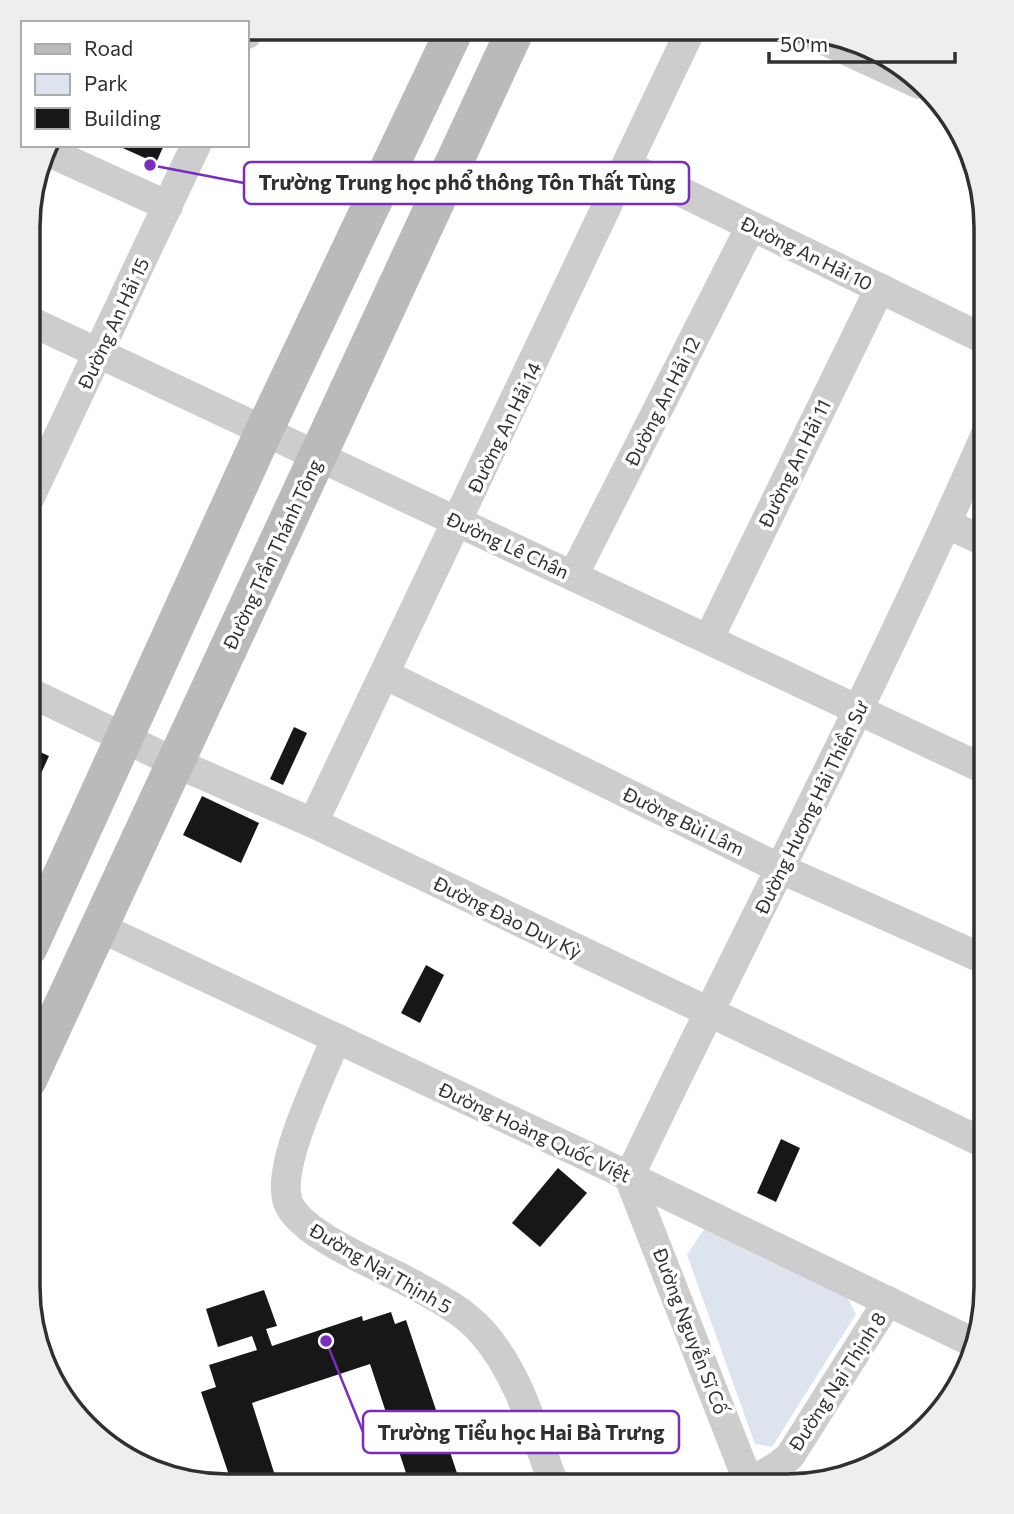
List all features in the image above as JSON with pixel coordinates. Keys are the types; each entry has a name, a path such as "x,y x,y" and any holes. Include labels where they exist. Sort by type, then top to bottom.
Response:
{"main road":[{"name":"Đường Trần Thánh Tông","path":"40,1054 511,40"},
{"path":"40,923 263,433 449,41"}],"street":[{"name":"Đường An Hải 14","path":"313,823 386,675 686,40"},
{"path":"846,50 885,68"},
{"name":"Đường An Hải 15","path":"40,476 195,147"},
{"path":"55,155 168,206"},
{"name":"Đường An Hải 10","path":"628,166 974,334"},
{"name":"Đường An Hải 12","path":"573,576 751,226"},
{"name":"Đường An Hải 11","path":"709,638 880,288"},
{"name":"Đường Lê Chân","path":"40,325 263,433 709,638 857,712 973,764"},
{"name":"Đường Hương Hải Thiền Sư","path":"629,1177 857,712 974,462"},
{"path":"947,524 974,536"},
{"name":"Đường Bùi Lâm","path":"386,675 781,869 973,954"},
{"name":"Đường Đào Duy Kỳ","path":"40,697 176,763 313,823 710,1015 973,1138"},
{"name":"Đường Hoàng Quốc Việt","path":"99,927 966,1338"},
{"name":"Đường Nại Thịnh 5","path":"336,1038 286,1173 287,1203 307,1226 452,1306 481,1331 502,1358 524,1405 550,1474"},
{"name":"Đường Nguyễn Sĩ Cố","path":"629,1177 746,1474"},
{"name":"Đường Nại Thịnh 8","path":"766,1474 790,1456 888,1301"}],"green space":[{"path":"706,1226 847,1297 856,1314 772,1447 755,1444 687,1255"}],"building":[{"path":"120,147 163,147 156,163"},
{"path":"294,727 307,733 283,785 270,779"},
{"path":"40,752 49,756 40,776"},
{"path":"202,796 259,823 241,863 183,835"},
{"path":"426,965 444,975 420,1023 401,1013"},
{"path":"781,1139 800,1148 776,1202 757,1193"},
{"path":"558,1168 587,1193 540,1247 512,1223"},
{"path":"264,1290 277,1326 266,1329 272,1346 362,1316 363,1321 391,1312 395,1324 406,1320 457,1474 406,1474 370,1364 252,1403 275,1474 229,1474 201,1392 216,1387 209,1365 257,1350 252,1336 218,1347 206,1309"}],"place":[{"name":"Trường Trung học phổ thông Tôn Thất Tùng","path":"150,165"},
{"name":"Trường Tiểu học Hai Bà Trưng","path":"326,1341"}]}
